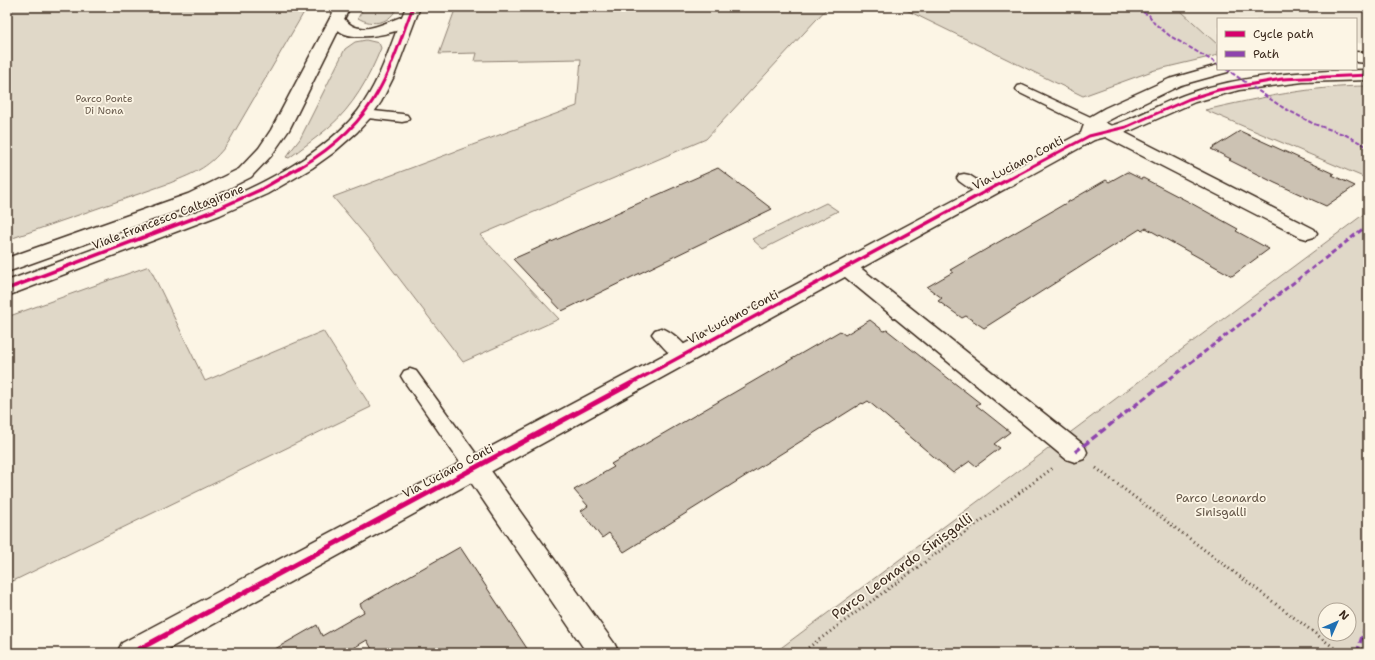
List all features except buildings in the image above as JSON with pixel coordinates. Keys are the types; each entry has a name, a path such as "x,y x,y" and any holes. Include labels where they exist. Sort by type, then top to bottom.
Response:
{"street":[{"name":"Viale Francesco Caltagirone","path":"340,13 339,24 344,28 360,32 388,28 410,13"},
{"name":"Viale Francesco Caltagirone","path":"7,265 190,200 218,188 245,173 265,152 280,130 340,13"},
{"name":"Viale Francesco Caltagirone","path":"7,289 192,221 244,199 308,163 338,140 364,114 388,73 410,13"},
{"path":"1357,57 1368,58"},
{"name":"Via Luciano Conti","path":"1097,130 1111,112 1181,80 1218,70"},
{"name":"Via Luciano Conti","path":"132,653 846,268 1097,130 1138,122 1178,104 1234,86 1271,80 1341,75 1368,75"},
{"path":"1097,130 1307,233"},
{"path":"846,268 1075,452"},
{"name":"Via Luciano Conti","path":"475,468 604,653"}],"lane":[{"path":"1022,89 1097,130"},
{"path":"364,114 402,118"},
{"path":"964,178 986,192"},
{"path":"661,334 683,355"},
{"path":"410,376 475,468"}],"path":[{"path":"1075,452 1342,653"}],"shaded area":[{"path":"1180,7 1368,7 1368,44 1357,43 1357,18 1217,18 1217,44 1181,11"}],"green space":[{"name":"Parco Ponte Di Nona","path":"7,7 307,7 228,143 209,163 195,172 170,183 7,240"},
{"path":"364,7 397,7 386,20 375,23 358,18"},
{"path":"456,7 828,7 706,139 480,235 559,319 463,362 376,248 333,197 577,106 581,59 475,61 477,53 439,54"},
{"path":"900,7 1180,7 1181,11 1217,44 1217,55 1155,70 1083,96"},
{"path":"366,40 379,43 381,48 366,81 353,101 328,128 289,158 286,157 300,139 345,49 355,42"},
{"path":"1368,86 1368,179 1205,110 1306,90"},
{"path":"826,203 838,211 763,249 752,239"},
{"name":"Parco Leonardo Sinisgalli","path":"1368,211 1368,653 774,653"},
{"path":"149,266 205,381 323,331 371,407 7,584 7,317"}],"marked path":[{"path":"1131,7 1149,15 1161,30 1217,63"},
{"path":"1227,70 1282,107 1314,124 1346,135 1368,147"},
{"path":"1075,452 1368,225"},
{"path":"1357,653 1368,618"}],"cycle path":[{"path":"7,289 189,221 237,201 283,178 306,164 327,149 351,128 373,102 392,62 413,7"},
{"path":"132,653 1089,136 1126,127 1197,96 1239,85 1260,81 1303,77 1368,75"}]}
